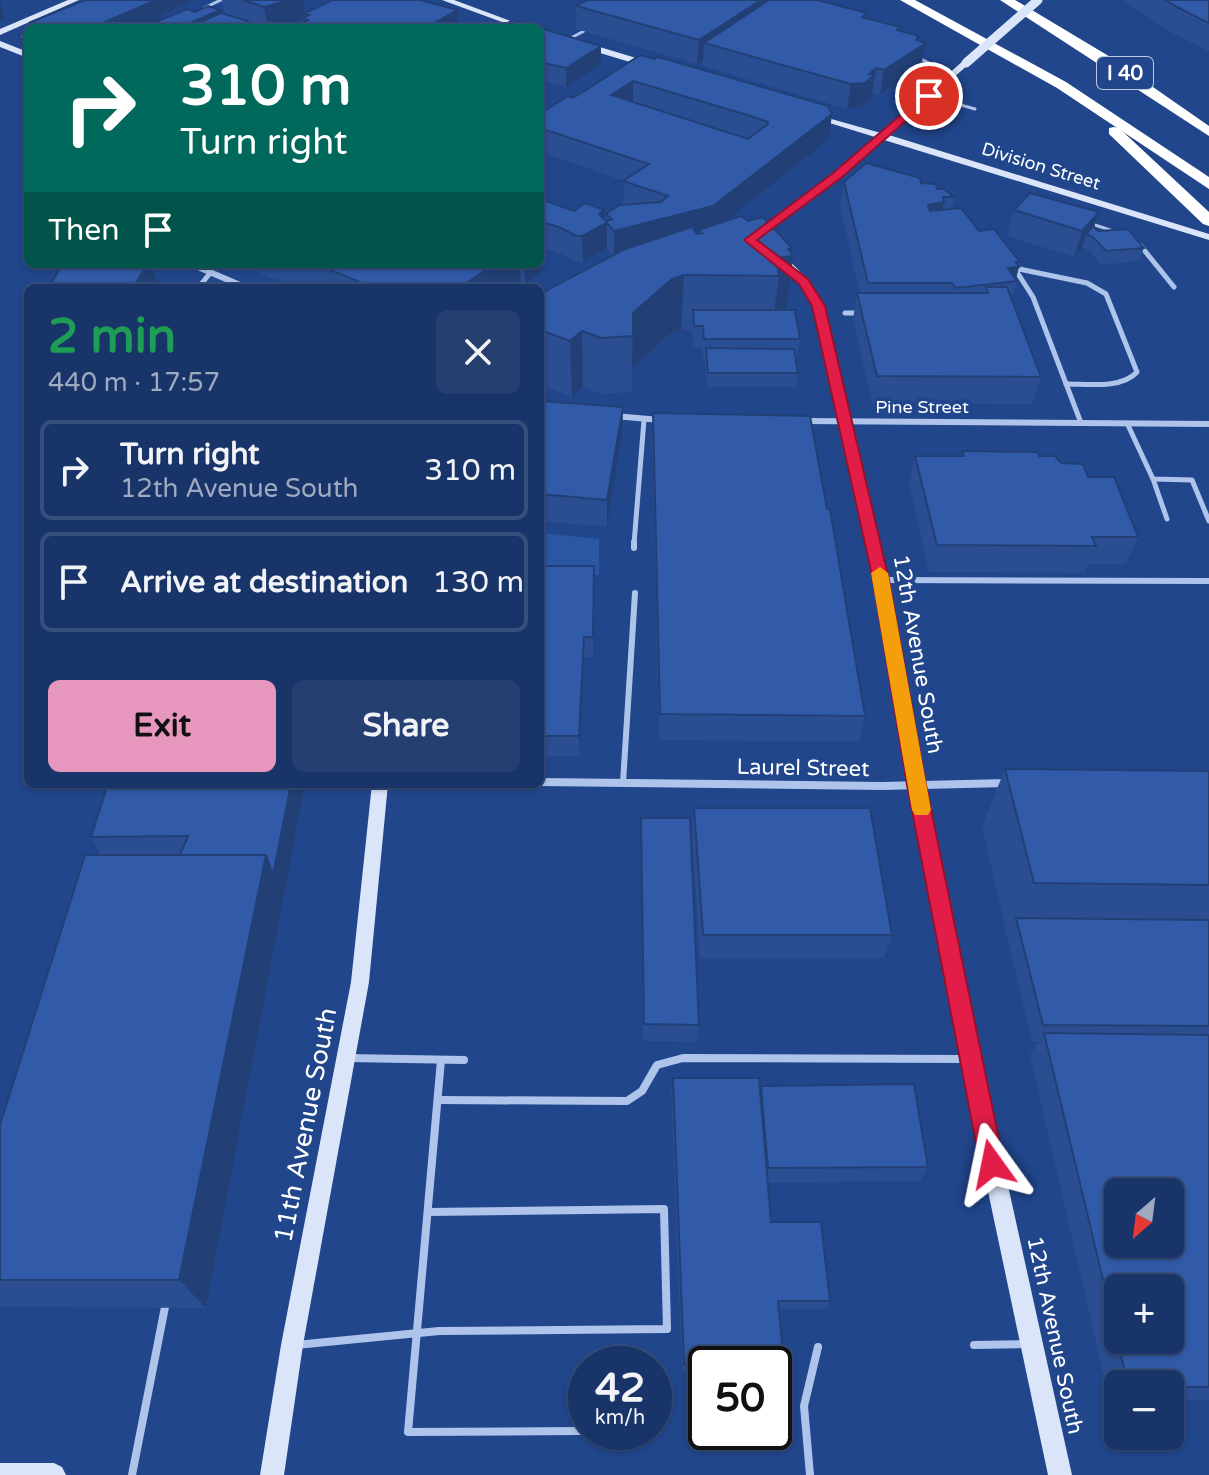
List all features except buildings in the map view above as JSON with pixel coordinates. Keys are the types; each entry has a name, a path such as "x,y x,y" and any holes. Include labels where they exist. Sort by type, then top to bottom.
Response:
{"highway":[{"name":"I 40","path":"906,0 1068,88 1209,184"},
{"name":"I 40","path":"1006,0 1102,58 1205,128"},
{"path":"1068,88 1209,221"}],"main road":[{"path":"0,32 75,0"},
{"path":"446,0 507,24"},
{"name":"12th Avenue South","path":"1038,0 837,176 744,242 804,281 818,306 881,580 916,785 970,1059 1060,1475"},
{"path":"544,33 667,70"},
{"path":"0,44 24,53"},
{"name":"Division Street","path":"805,113 1209,237"},
{"name":"11th Avenue South","path":"272,1475 292,1345 360,982 380,788"},
{"path":"0,1475 54,1475"}],"street":[{"path":"621,68 633,60"},
{"path":"201,268 238,284"},
{"path":"600,414 669,420"},
{"name":"Pine Street","path":"788,421 1209,424"},
{"name":"Laurel Street","path":"544,782 1022,783"}],"lane":[{"path":"206,16 195,12 221,0"},
{"path":"50,10 60,14"},
{"path":"567,40 584,31"},
{"path":"909,54 953,75"},
{"path":"929,96 975,109"},
{"path":"837,176 850,180"},
{"path":"1077,219 1128,236"},
{"path":"1137,242 1174,287"},
{"path":"1009,262 1033,297 1081,423"},
{"path":"1014,268 1087,283 1106,294 1137,372 1131,379 1104,384 1066,384"},
{"path":"201,284 211,272"},
{"path":"845,313 873,313"},
{"path":"634,548 644,420"},
{"path":"1127,423 1153,479 1167,519"},
{"path":"1153,479 1192,480 1209,521"},
{"path":"881,580 935,577 1209,581"},
{"path":"623,783 635,593"},
{"path":"347,1058 464,1060"},
{"path":"438,1100 627,1101 636,1099 645,1091 657,1065 683,1058 970,1059"},
{"path":"441,1060 408,1432 568,1431"},
{"path":"292,1345 418,1333 667,1329 664,1209 429,1212"},
{"path":"132,1475 165,1307"},
{"path":"974,1345 1032,1344"},
{"path":"810,1475 804,1406 818,1347"}],"shaded area":[{"path":"544,533 599,539 599,575 544,573"}],"slow traffic":[{"path":"880,573 922,810"}],"route":[{"path":"929,96 837,176 750,240 804,281 818,306 881,580 916,785 992,1164"}]}
